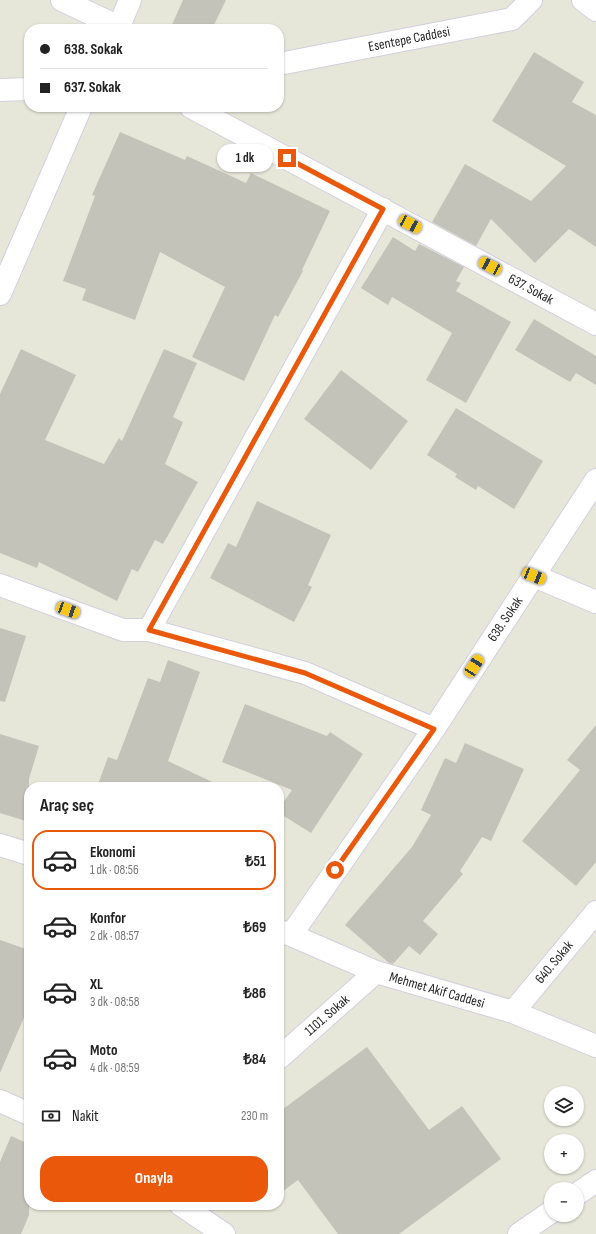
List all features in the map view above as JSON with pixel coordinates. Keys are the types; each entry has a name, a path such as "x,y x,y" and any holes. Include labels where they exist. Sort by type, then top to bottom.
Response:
{"street":[{"path":"62,0 110,24"},
{"path":"120,24 130,0"},
{"name":"Esentepe Caddesi","path":"284,63 512,19 531,0"},
{"path":"583,0 596,10"},
{"path":"0,90 24,89"},
{"path":"0,294 79,112"},
{"name":"637. Sokak","path":"200,112 596,324"},
{"path":"149,630 383,209"},
{"name":"638. Sokak","path":"285,933 434,729 596,480"},
{"path":"534,576 596,602"},
{"path":"0,586 123,630 149,630 305,673 434,729"},
{"path":"0,845 24,852"},
{"name":"640. Sokak","path":"513,1012 596,912"},
{"name":"Mehmet Akif Caddesi","path":"285,933 376,972 513,1012 596,1046"},
{"name":"1101. Sokak","path":"284,1054 376,972"},
{"path":"0,1101 24,1112"},
{"path":"584,1189 596,1181"},
{"path":"188,1210 224,1234"},
{"path":"519,1234 544,1217"}],"building":[{"path":"183,0 226,0 214,24 172,24"},
{"path":"534,52 584,82 572,102 596,115 596,247 569,229 535,263 491,219 476,246 432,222 465,164 531,201 566,166 492,121"},
{"path":"120,132 185,160 187,156 246,183 251,173 330,211 302,270 303,271 278,317 275,315 244,381 192,357 225,287 160,252 135,320 82,300 86,289 63,281 95,196 92,195"},
{"path":"393,237 415,251 419,244 464,267 456,281 461,283 456,291 511,322 466,403 426,380 452,333 392,297 388,305 361,288"},
{"path":"534,319 596,356 596,385 576,373 570,382 515,350"},
{"path":"21,349 76,375 45,440 104,464 119,438 122,441 164,349 197,363 173,417 183,422 165,464 198,482 163,544 155,540 138,572 132,569 117,601 39,562 37,568 0,553 0,394"},
{"path":"341,370 408,421 371,470 304,419"},
{"path":"456,408 543,461 514,509 478,486 476,490 455,477 457,474 427,455"},
{"path":"257,501 331,535 308,585 312,587 294,622 210,578 228,543 236,547"},
{"path":"0,628 26,636 5,702 0,701"},
{"path":"168,660 200,672 168,761 212,782 99,782 108,757 117,760 148,678 160,682"},
{"path":"245,704 327,736 330,732 363,754 311,833 284,816 284,802 292,790 284,787 284,782 272,782 222,762"},
{"path":"596,725 596,862 576,886 522,841 580,770 567,760"},
{"path":"0,734 39,746 29,782 24,782 24,820 0,813"},
{"path":"465,743 524,769 491,841 482,837 460,871 463,874 423,921 438,934 420,955 409,946 393,964 389,963 345,925 412,847 431,815 421,810 445,758 456,763"},
{"path":"0,940 24,948 24,1018 0,1073"},
{"path":"367,1047 429,1130 462,1106 501,1159 399,1234 338,1234 298,1180 284,1190 284,1108"},
{"path":"11,1136 24,1142 24,1210 29,1210 29,1215 21,1234 0,1234 0,1162"}],"route":[{"path":"287,158 383,209 149,630 305,673 434,729 335,870"}]}
